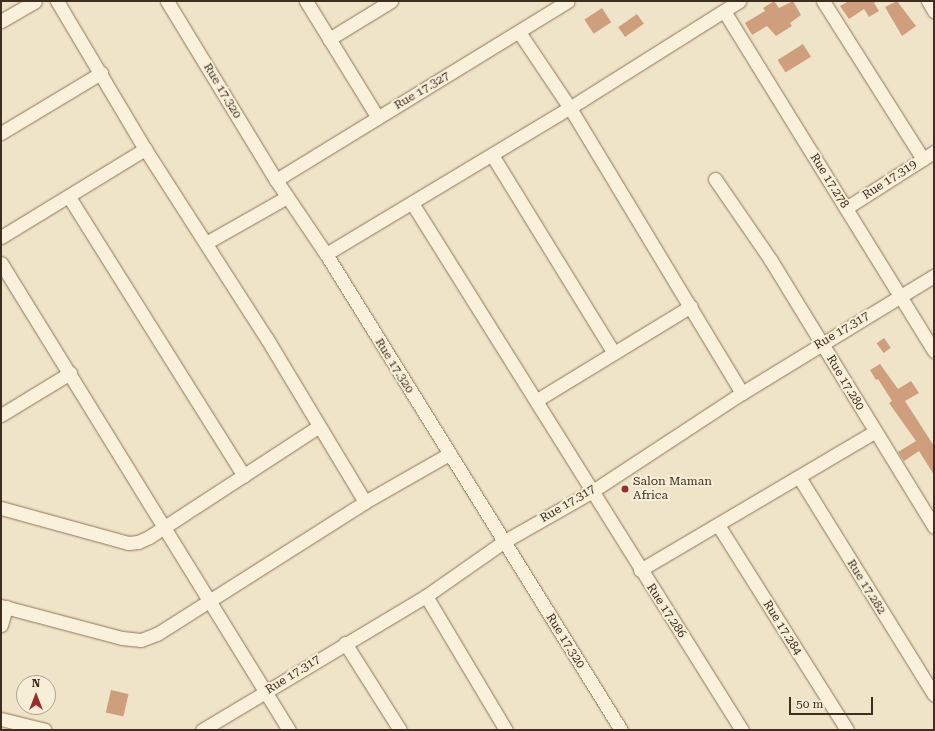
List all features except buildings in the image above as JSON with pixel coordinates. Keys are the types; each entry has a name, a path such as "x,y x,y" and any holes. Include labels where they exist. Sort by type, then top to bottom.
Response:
{"street":[{"path":"1,21 35,1"},
{"path":"57,1 145,149 267,339 318,427 365,502"},
{"name":"Rue 17.320","path":"167,1 276,180 326,254 503,542 621,730"},
{"path":"306,1 378,118"},
{"path":"330,39 391,1"},
{"name":"Rue 17.327","path":"276,180 568,1"},
{"path":"326,254 570,108 739,1"},
{"path":"823,1 929,155"},
{"path":"928,1 934,11"},
{"name":"Rue 17.278","path":"724,11 846,208 902,295 934,351"},
{"path":"519,32 570,108 691,306 742,393"},
{"path":"1,133 100,73"},
{"path":"1,237 69,197 145,149"},
{"path":"492,155 613,352"},
{"name":"Rue 17.319","path":"846,208 929,155"},
{"name":"Rue 17.280","path":"715,179 770,258 874,432 934,527"},
{"path":"69,197 244,476"},
{"path":"206,243 287,197"},
{"name":"Rue 17.286","path":"412,203 537,400 591,492 742,730"},
{"path":"1,263 290,730"},
{"name":"Rue 17.317","path":"202,730 345,643 426,596 503,542 591,492 742,393 934,276"},
{"path":"537,400 613,352 691,306"},
{"path":"1,415 70,373"},
{"path":"1,508 128,543 149,537 318,427"},
{"path":"640,570 874,432"},
{"path":"1,625 3,606 122,638 141,640 157,634 365,502 449,454"},
{"name":"Rue 17.282","path":"799,477 934,695"},
{"name":"Rue 17.284","path":"718,525 846,730"},
{"path":"426,596 506,730"},
{"path":"345,643 400,730"},
{"path":"1,718 45,730"}],"place":[{"name":"Salon Maman Africa","path":"625,489"}]}
